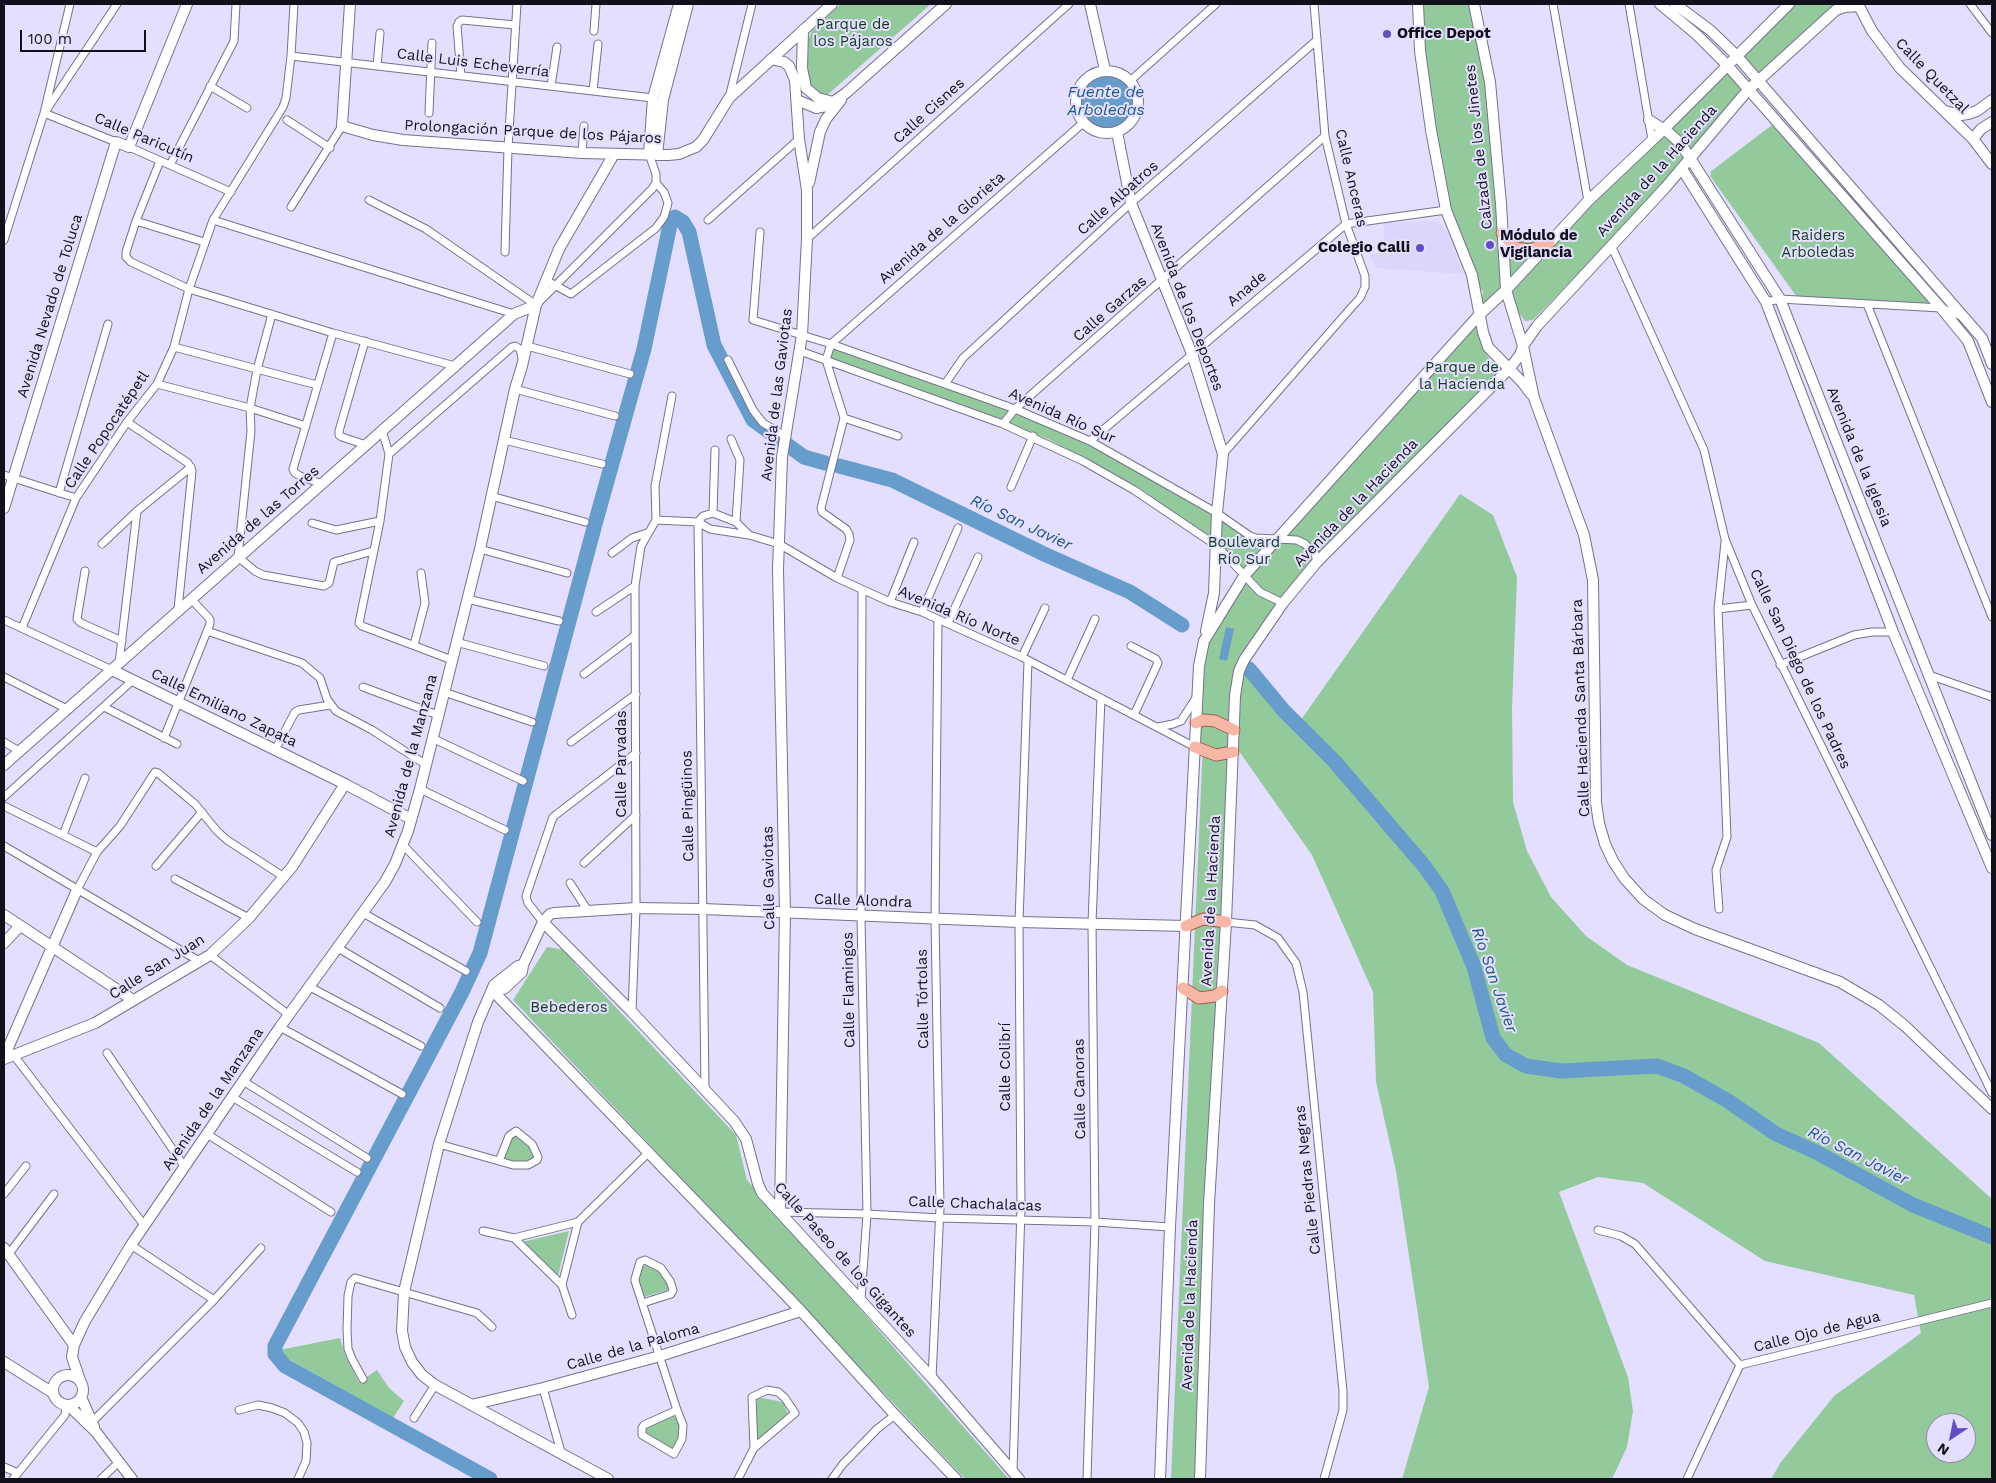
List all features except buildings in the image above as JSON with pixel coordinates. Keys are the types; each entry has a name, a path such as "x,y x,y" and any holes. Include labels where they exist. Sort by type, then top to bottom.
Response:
{"main road":[{"path":"1502,233 1516,248 1530,250 1548,243"},
{"path":"1196,723 1203,720 1215,721 1234,730"},
{"path":"1195,747 1216,755 1233,752"},
{"path":"1186,926 1203,919 1226,922"},
{"path":"1183,988 1199,998 1215,996 1222,991"}],"street":[{"path":"4,240 44,113 70,4"},
{"path":"44,113 117,4"},
{"path":"129,147 187,4"},
{"path":"170,165 234,41 236,4"},
{"name":"Calle Popocatépetl","path":"22,628 76,498 126,422 157,384 174,347 189,289 213,220 284,107 291,56 294,4"},
{"path":"291,207 330,148 342,126 350,4"},
{"path":"505,252 508,148 517,4"},
{"path":"594,31 596,4"},
{"path":"656,183 664,192 668,203 664,217 656,228 571,294 551,283 648,194 656,183 653,98 679,4"},
{"path":"654,158 663,100 688,4"},
{"path":"728,98 752,4"},
{"name":"Prolongación Parque de los Pájaros","path":"342,126 373,135 403,140 654,158 679,154 696,147 704,140 728,98 832,4"},
{"path":"797,100 816,108 833,102 846,93 946,4"},
{"name":"Calle Cisnes","path":"807,239 1069,4"},
{"path":"1090,4 1106,70"},
{"path":"1130,80 1216,4"},
{"name":"Calle Anceras","path":"1223,454 1360,298 1365,287 1365,276 1346,224 1325,136 1314,4"},
{"path":"1418,4 1420,51 1431,130 1446,210 1472,275 1479,315 1488,347 1509,369"},
{"name":"Calzada de los Jinetes","path":"1474,4 1490,82 1506,290 1524,346"},
{"path":"1553,4 1588,201"},
{"path":"1635,4 1629,8 1652,140"},
{"path":"1660,4 1697,35 1727,65 1941,308 1966,338 1992,402"},
{"path":"1675,4 1710,30 1736,55 1980,336 1992,364"},
{"path":"1970,4 1992,33"},
{"name":"Avenida de la Hacienda","path":"1160,1479 1170,1227 1196,723 1199,666 1204,641 1244,576 1479,315 1506,290 1588,201 1664,129 1785,5"},
{"name":"Avenida de la Hacienda","path":"1200,1479 1209,1204 1226,922 1235,696 1239,672 1248,654 1283,603 1317,562 1509,369 1520,355 1537,326 1691,159 1748,90 1836,10 1845,6 1859,5"},
{"name":"Calle Quetzal","path":"1859,5 1872,31 1895,62 1973,139 1992,164"},
{"path":"461,76 457,26 459,22 462,20 515,25"},
{"path":"804,30 802,68 806,88 818,98 833,102"},
{"path":"377,66 380,33"},
{"name":"Calle Albatros","path":"945,384 962,358 1131,203 1317,40"},
{"path":"429,113 432,44"},
{"path":"593,91 598,44"},
{"path":"551,86 556,47"},
{"name":"Calle Luis Echeverría","path":"291,56 653,98"},
{"name":"Avenida de las Gaviotas","path":"771,59 784,62 793,72 807,190 807,239 802,335 782,457 779,544"},
{"path":"1106,70 1119,73 1130,80 1137,94 1137,110 1133,119 1126,127 1117,132 1099,132 1083,123 1076,107 1078,89 1089,76 1106,70"},
{"path":"210,86 247,108"},
{"name":"Avenida de las Gaviotas","path":"807,190 820,132 826,119 846,93"},
{"path":"1943,110 1961,115 1968,114 1977,111 1992,100"},
{"name":"Calle Paricutín","path":"44,113 129,147 231,192"},
{"path":"287,120 330,148"},
{"name":"Avenida de la Iglesia","path":"1649,120 1664,129 1681,144 1780,299 1991,833"},
{"path":"1973,139 1981,129 1992,122"},
{"name":"Avenida de la Glorieta","path":"831,344 1083,123"},
{"path":"582,153 584,126"},
{"name":"Avenida de los Deportes","path":"1117,132 1131,203 1192,354 1223,454 1217,513 1214,593 1204,641"},
{"name":"Calle Garzas","path":"1003,424 1015,409 1162,282 1325,136"},
{"path":"708,220 800,139"},
{"name":"Avenida Nevado de Toluca","path":"4,508 8,477 116,142"},
{"name":"Avenida de la Manzana","path":"57,1380 72,1357 74,1345 85,1321 131,1245 280,1027 385,882 403,845 420,789 480,549 515,389 536,305 551,283 559,249 614,154"},
{"path":"160,161 126,252 126,257 131,262 189,289 455,366"},
{"name":"Avenida de la Iglesia","path":"1682,169 1766,302 1893,632 1992,868"},
{"path":"369,200 426,229 536,305"},
{"path":"1346,224 1446,210"},
{"path":"213,220 514,314"},
{"path":"136,221 204,242"},
{"name":"Anade","path":"1090,441 1346,224"},
{"name":"Avenida Río Sur","path":"760,232 753,319 757,322 831,344 1015,409 1090,441 1217,513 1250,536 1296,540 1305,544 1314,554 1317,562"},
{"name":"Calle San Diego de los Padres","path":"1611,245 1704,450 1725,539 1752,605 1780,666 1992,1093"},
{"path":"1766,302 1780,299 1941,308 1963,316"},
{"path":"1867,304 1992,617"},
{"name":"Avenida de las Torres","path":"4,765 178,609 514,314 536,305"},
{"path":"272,314 257,370 250,408 251,431 238,557 254,571 263,575 324,586 329,583 334,562 373,552"},
{"path":"1774,323 1789,325"},
{"path":"59,493 108,324"},
{"path":"322,484 300,476 293,469 333,332"},
{"path":"1966,338 1980,336"},
{"path":"365,341 338,431 342,437 366,445"},
{"path":"831,344 826,360 844,418 821,508 822,512 850,534 848,547 837,578"},
{"path":"390,454 512,347 515,346 520,349 522,366"},
{"path":"527,346 630,374"},
{"name":"Calle Hacienda Santa Bárbara","path":"1524,346 1534,398 1584,535 1592,580 1596,802 1605,844 1624,878 1643,899 1665,916 1695,929 1840,982 1879,1005 1905,1026 1992,1110"},
{"path":"174,347 317,385"},
{"name":"Avenida Río Sur","path":"800,351 1003,424 1033,436 1083,461 1134,490 1217,546 1260,592 1283,603"},
{"path":"728,360 753,410 763,424 785,438"},
{"name":"Calle Hacienda Santa Bárbara","path":"1509,369 1534,398"},
{"path":"157,384 250,408 306,426"},
{"path":"515,389 614,416"},
{"path":"656,520 654,486 672,396"},
{"path":"844,418 898,436"},
{"path":"126,422 188,463 191,467 178,609"},
{"path":"382,430 390,454 380,521 359,623 362,626 452,660"},
{"path":"1011,487 1033,436"},
{"path":"730,439 740,460 736,522"},
{"path":"504,440 602,464"},
{"path":"698,522 703,516 713,513 715,450"},
{"path":"102,544 137,511 191,467"},
{"path":"8,477 76,498"},
{"path":"491,496 585,522"},
{"path":"115,667 122,641 137,511"},
{"name":"Avenida Río Norte","path":"713,513 736,522 749,535"},
{"name":"Avenida Río Norte","path":"656,520 698,522 710,529 749,535 779,544 862,591 922,612 1025,659 1195,747"},
{"name":"Calle Parvadas","path":"632,1012 636,908 635,586 640,546 656,520"},
{"path":"312,523 336,530 380,521"},
{"name":"Calle Pingüinos","path":"698,522 705,1089"},
{"path":"922,612 958,528"},
{"path":"612,553 632,538 647,533"},
{"path":"1718,909 1716,870 1727,837 1718,609 1725,539"},
{"path":"890,602 914,542"},
{"name":"Calle Gaviotas","path":"779,544 785,913 780,1212"},
{"path":"480,549 567,573"},
{"path":"948,623 978,557"},
{"path":"85,571 78,619 81,623 122,641"},
{"path":"414,645 425,603 421,573"},
{"path":"596,612 635,586"},
{"name":"Calle Flamingos","path":"861,1300 867,1214 861,917 862,591"},
{"path":"164,738 210,620 191,599"},
{"path":"467,599 559,621"},
{"path":"1718,609 1752,605"},
{"path":"1025,659 1045,608"},
{"name":"Calle Tórtolas","path":"932,1378 940,1218 935,919 938,619"},
{"path":"1067,680 1095,619"},
{"name":"Calle Emiliano Zapata","path":"4,620 115,667 133,680 346,784 411,819"},
{"path":"207,631 302,663 320,678 330,705 336,711 372,730 426,764"},
{"path":"1780,666 1854,635 1872,632 1893,632"},
{"path":"584,674 634,636"},
{"path":"456,642 544,666"},
{"path":"1130,646 1156,660 1158,663 1134,715"},
{"name":"Calle Colibrí","path":"1016,1476 1021,1220 1019,922 1025,659"},
{"path":"1929,675 1992,697"},
{"path":"4,677 67,709"},
{"path":"4,797 133,680"},
{"path":"363,687 438,715"},
{"path":"444,692 532,722"},
{"path":"571,742 636,694"},
{"path":"1158,727 1181,721 1198,695"},
{"name":"Calle Canoras","path":"1087,1479 1094,1222 1092,923 1101,698"},
{"path":"275,750 295,712 330,705"},
{"path":"104,707 177,744"},
{"path":"432,738 523,781"},
{"path":"4,742 19,751"},
{"path":"608,1479 561,1452 435,1386 412,1362 405,1347 402,1331 404,1292 439,1144 478,1022 494,985 518,966 523,965 543,922 528,903 526,896 553,817 636,753"},
{"path":"144,1225 7,1055 51,946 77,890 97,852 120,826 154,772 158,773 195,804 227,840 284,877"},
{"path":"63,835 85,778"},
{"name":"Calle San Juan","path":"7,1055 95,1023 210,955 249,918 292,867 346,784"},
{"path":"420,789 505,830"},
{"path":"4,806 97,852"},
{"path":"156,866 202,812"},
{"path":"584,863 636,815"},
{"path":"1978,835 1991,833"},
{"path":"403,845 477,922"},
{"path":"4,846 199,961"},
{"path":"175,880 249,918"},
{"path":"570,883 588,911"},
{"name":"Calle Alondra","path":"543,922 552,913 636,908 703,909 861,917 1186,926"},
{"path":"363,913 466,971"},
{"path":"4,915 133,1000"},
{"name":"Calle Paseo de los Gigantes","path":"543,922 632,1012 741,1129 762,1193 932,1378 1016,1476"},
{"name":"Calle Piedras Negras","path":"1226,922 1255,925 1278,938 1296,963 1303,992 1343,1391 1343,1410 1324,1479"},
{"path":"4,943 20,926"},
{"path":"338,948 440,1008"},
{"path":"210,955 289,1015"},
{"path":"310,987 421,1046"},
{"path":"492,990 801,1311 956,1479"},
{"path":"280,1027 402,1094"},
{"path":"107,1053 184,1166"},
{"path":"243,1081 367,1158"},
{"path":"232,1097 356,1172"},
{"path":"439,1144 499,1161 521,1166 533,1163 538,1157 532,1144 516,1132 508,1136 499,1161"},
{"path":"206,1134 330,1212"},
{"path":"483,1231 514,1238 578,1222 649,1152"},
{"path":"4,1194 26,1166"},
{"path":"54,1194 6,1252 74,1345"},
{"name":"Calle Chachalacas","path":"780,1212 1094,1222 1170,1227"},
{"path":"562,1285 578,1222"},
{"path":"1598,1230 1621,1236 1635,1244 1740,1366"},
{"path":"514,1238 562,1285 572,1315"},
{"path":"131,1245 214,1300"},
{"path":"92,1427 214,1300 261,1248"},
{"path":"642,1303 671,1294 673,1290 670,1281 661,1268 645,1260 640,1262 635,1279 642,1303 660,1356 677,1410 684,1433 674,1454 642,1435 642,1428 644,1425 677,1410"},
{"path":"363,1379 348,1348 347,1312 351,1282 355,1278 477,1313 492,1327"},
{"name":"Calle Ojo de Agua","path":"1687,1479 1740,1366 1992,1303"},
{"name":"Calle de la Paloma","path":"471,1405 543,1388 660,1356 801,1311"},
{"name":"Avenida de la Manzana","path":"72,1357 81,1383"},
{"path":"4,1362 53,1393 58,1402 67,1405 92,1427 132,1479"},
{"path":"53,1393 57,1380 67,1376 72,1376 81,1383 81,1397 92,1427"},
{"path":"414,1418 435,1386"},
{"path":"543,1388 561,1452"},
{"path":"738,1479 754,1448 795,1413 785,1398 778,1392 767,1390 752,1397 754,1448"},
{"path":"67,1405 76,1403 81,1397"},
{"path":"4,1467 16,1476 65,1415 67,1405"},
{"path":"239,1410 258,1405 272,1408 285,1413 298,1423 307,1443 306,1461 298,1479"},
{"path":"832,1479 843,1464 895,1415"},
{"path":"101,1479 119,1462"}],"shaded area":[{"name":"Colegio Calli","path":"1433,221 1442,225 1446,230 1464,274 1376,268 1370,254 1385,252 1384,223"}],"green space":[{"name":"Parque de los Pájaros","path":"841,4 931,4 825,97 813,93 806,71 805,46 812,31"},
{"path":"1420,4 1474,4 1507,227 1515,241 1548,241 1479,315 1483,292 1473,275 1447,209 1432,131"},
{"path":"1791,4 1839,4 1829,9 1758,77 1738,55"},
{"path":"1727,67 1747,90 1691,157 1667,129"},
{"name":"Raiders Arboledas","path":"1772,125 1937,305 1797,297 1710,176 1710,172"},
{"name":"Parque de la Hacienda","path":"1664,131 1689,159 1533,320 1525,321 1516,310 1507,290"},
{"name":"Parque de la Hacienda","path":"1477,318 1484,351 1502,376 1283,600 1262,589 1246,574"},
{"name":"Boulevard Río Sur","path":"832,344 1089,441 1215,513 1216,544 1141,489 1048,439 827,359"},
{"path":"1460,494 1493,515 1517,577 1512,708 1513,802 1527,851 1551,897 1586,936 1627,965 1819,1043 1992,1199 1992,1479 1771,1479 1781,1462 1834,1396 1921,1333 1914,1295 1765,1261 1643,1183 1598,1177 1559,1192 1628,1377 1633,1411 1627,1447 1612,1479 1402,1479 1429,1387 1396,1171 1376,1082 1373,992 1312,855 1234,744 1197,1479 1171,1479 1203,743 1196,741 1204,641 1244,576 1260,592 1283,603 1240,671 1249,669 1298,724"},
{"name":"Boulevard Río Sur","path":"1217,515 1247,536 1275,540 1244,575 1217,545"},
{"name":"Bebederos","path":"547,947 565,950 576,965 736,1135 747,1180 1009,1479 965,1479 513,1000"},
{"path":"516,1134 526,1140 537,1157 527,1163 514,1164 502,1157 510,1137"},
{"path":"569,1231 558,1276 522,1242"},
{"path":"649,1264 660,1271 671,1289 644,1297 637,1279 641,1267"},
{"path":"340,1338 346,1357 359,1382 377,1370 389,1388 404,1401 393,1418 274,1351"},
{"path":"757,1397 783,1402 788,1414 756,1444"},
{"path":"673,1414 682,1433 674,1453 643,1435 647,1424"}],"water":[{"name":"Fuente de Arboledas","path":"1106,73 1121,78 1129,86 1134,101 1129,116 1121,124 1106,129 1091,124 1083,116 1078,101 1083,86 1091,78"},
{"path":"1226,627 1234,629 1227,661 1219,659"}],"waterway":[{"path":"490,1479 285,1366 275,1354 275,1346 462,992 480,953 644,349 670,225 675,217 683,222 689,232 714,345 753,420 804,457 825,463"},
{"name":"Río San Javier","path":"839,466 892,480 1044,554 1130,592 1182,625"},
{"name":"Río San Javier","path":"1249,669 1284,711 1335,762 1425,867 1442,891 1474,967 1493,1038 1506,1055 1526,1066 1561,1071 1657,1066 1684,1076 1728,1101 1776,1134 1816,1152 1913,1205 1992,1237"}],"place":[{"name":"Office Depot","path":"1387,34"},
{"name":"Módulo de Vigilancia","path":"1490,245"},
{"name":"Colegio Calli","path":"1420,248"}]}
